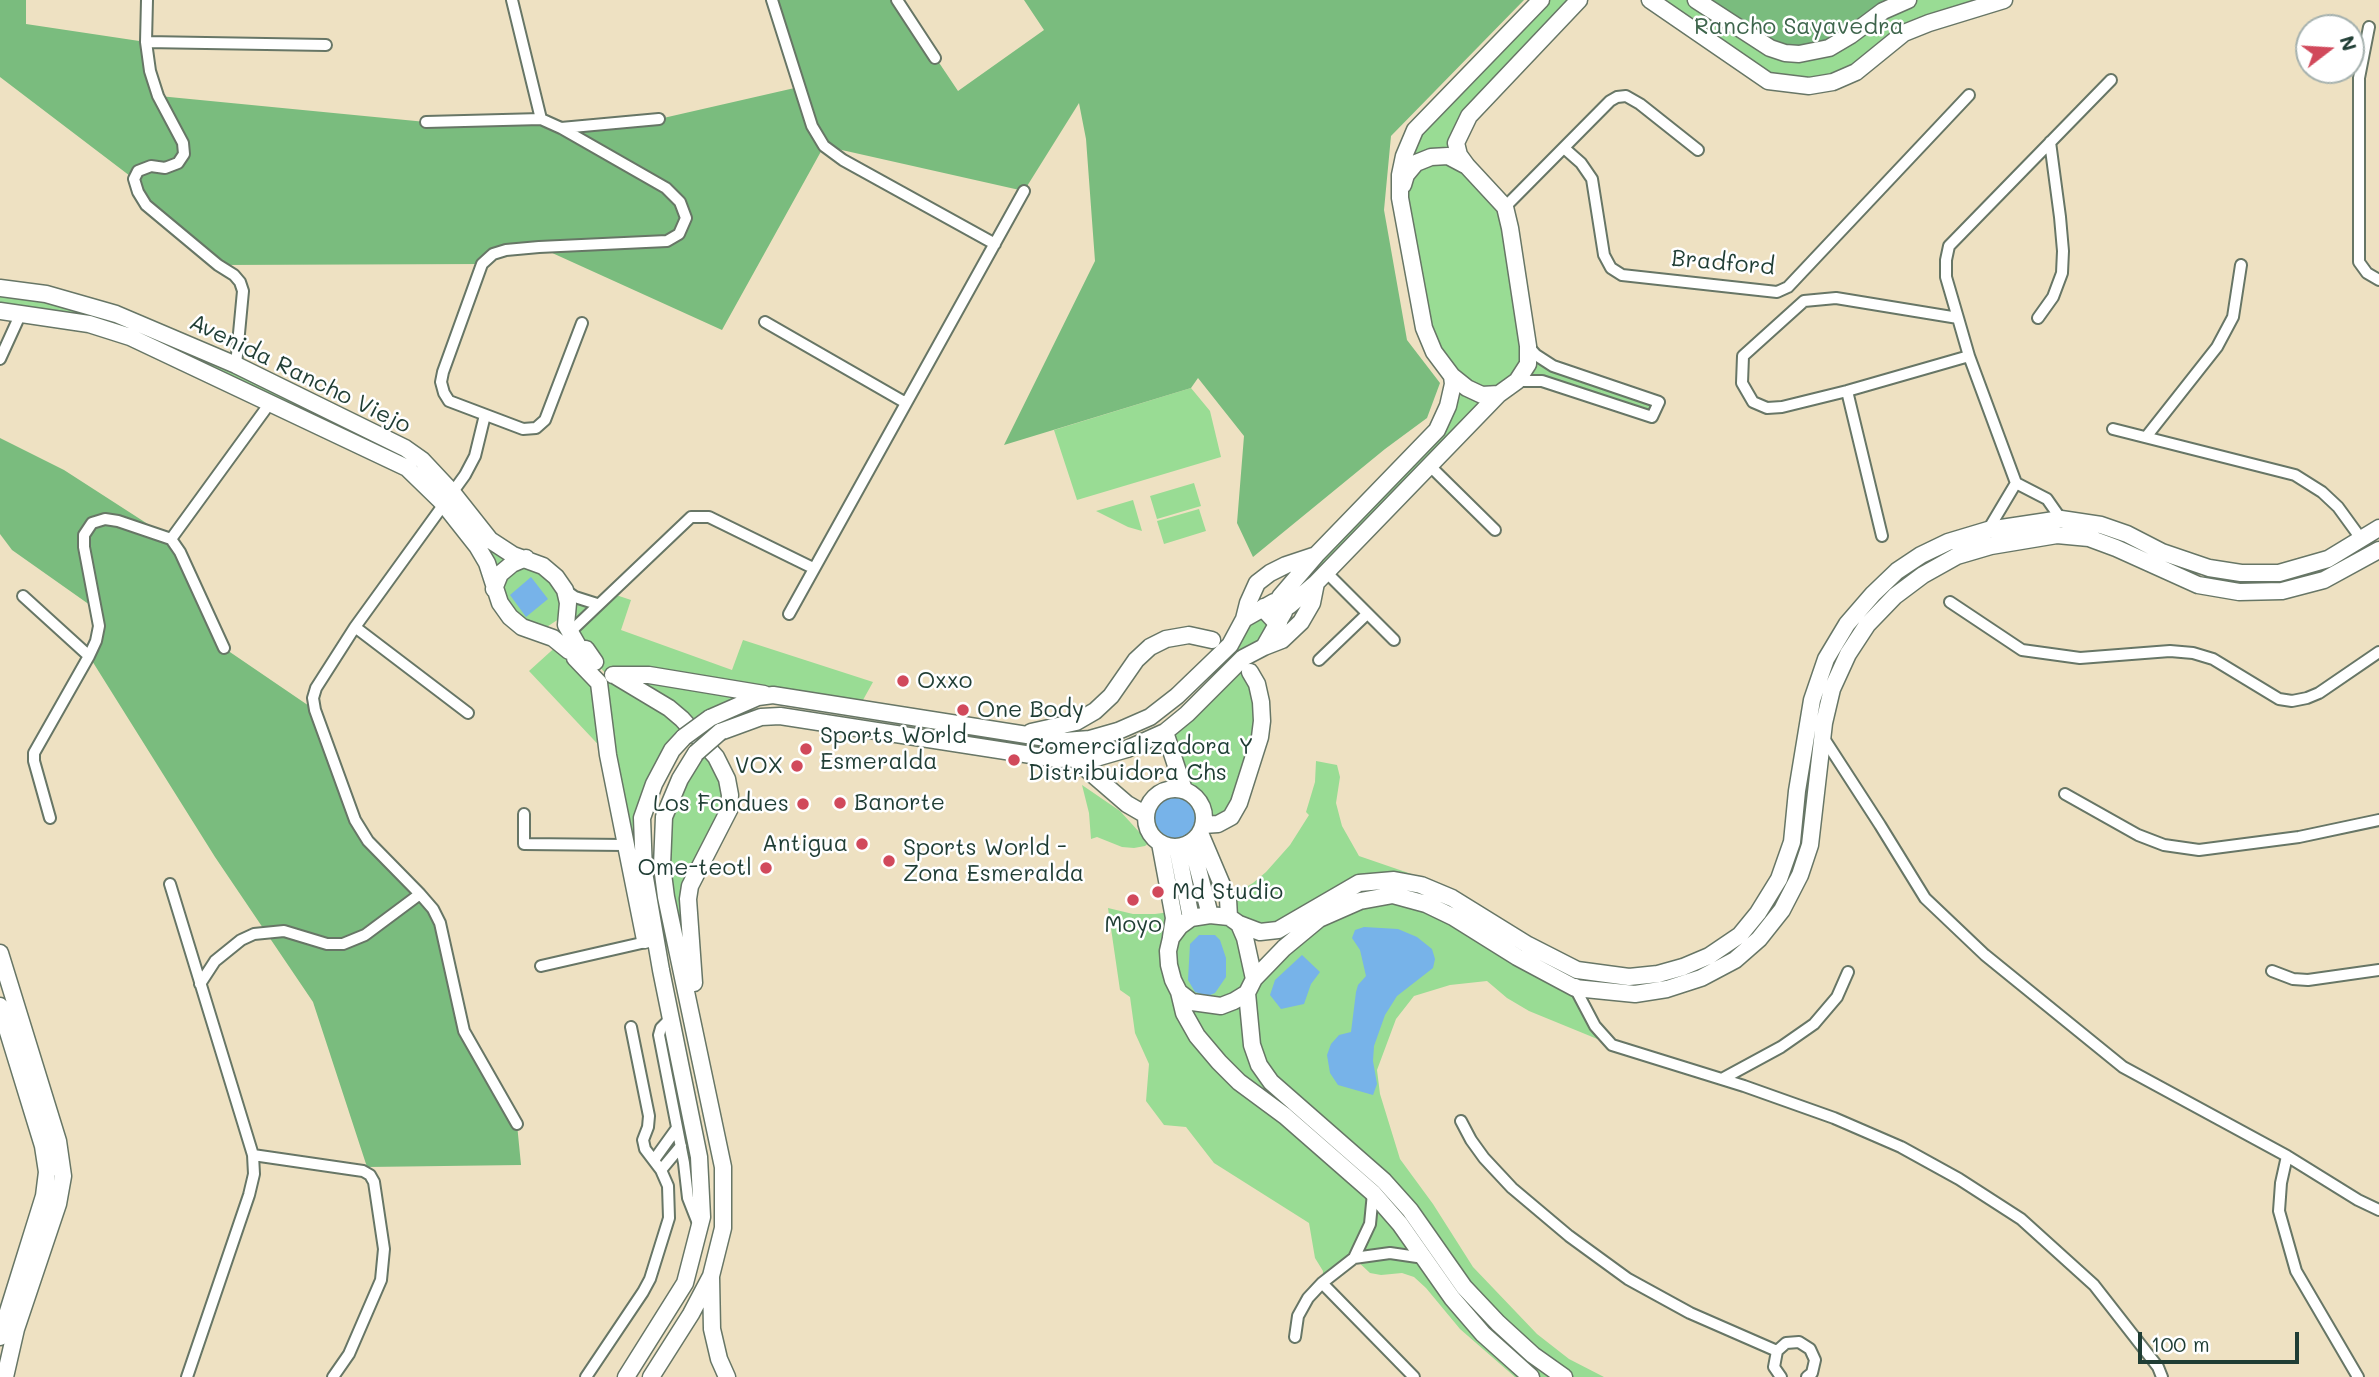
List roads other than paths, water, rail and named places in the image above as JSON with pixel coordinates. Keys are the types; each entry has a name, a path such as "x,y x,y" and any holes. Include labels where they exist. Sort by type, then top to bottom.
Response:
{"street":[{"path":"147,0 146,42 150,71 158,96 183,143 184,154 178,163 165,168 151,166 138,170 134,179 146,205 240,282 243,299 236,365"},
{"path":"512,0 541,119"},
{"path":"772,0 812,126 824,146 844,160 995,244"},
{"path":"897,0 935,58"},
{"path":"1499,394 1482,395 1467,388 1452,376 1434,352 1424,328 1400,198 1400,175 1404,156 1415,130 1541,0"},
{"path":"1244,619 1280,607 1321,577 1499,394 1517,381 1528,364 1528,346 1505,207 1467,166 1455,143 1469,116 1578,0"},
{"path":"1650,0 1768,81 1809,86 1833,82 1856,72 1904,33 2004,0"},
{"path":"1696,0 1770,48 1799,54 1829,48 1852,35 1883,11 1908,0"},
{"path":"2369,27 2359,78 2359,262 2367,273 2379,280"},
{"path":"146,42 326,45"},
{"path":"2061,519 2047,499 2016,483 1969,356 1946,277 1946,260 1949,246 2111,80"},
{"name":"Bradford","path":"1564,148 1581,163 1591,179 1604,256 1611,268 1622,275 1777,292 1788,287 1969,95"},
{"path":"1505,207 1610,101 1626,96 1698,150"},
{"path":"426,122 541,119 666,188 680,202 686,218 679,234 667,240 506,250 493,254 482,264 441,382 449,401 523,429 536,428 545,420 582,323"},
{"path":"561,128 659,119"},
{"path":"2038,318 2053,297 2062,273 2060,217 2050,142"},
{"path":"1400,198 1406,175 1416,163 1431,157 1448,156 1467,166"},
{"path":"789,614 1024,191"},
{"path":"2146,437 2217,347 2234,317 2241,265"},
{"name":"Avenida Rancho Viejo","path":"0,288 46,294 94,306 236,365 405,448 422,460 447,497 487,563 494,589 510,617 522,627 577,650 607,678 669,708 682,719 716,757 727,779 730,795 729,810 690,886 688,899 698,1041"},
{"path":"1958,318 1836,298 1804,301 1743,356 1742,383 1753,402 1767,408 1782,407 1969,356"},
{"name":"Avenida Rancho Viejo","path":"0,311 89,324 130,337 407,468 447,497 490,540 502,549 543,566 565,590"},
{"path":"0,359 21,313"},
{"path":"765,323 906,403"},
{"path":"1517,381 1542,382 1652,417 1659,402 1553,366 1528,346"},
{"path":"200,370 207,352"},
{"path":"651,1377 691,1314 711,1276 723,1228 723,1167 666,897 662,839 664,817 680,779 696,753 720,732 761,717 780,716 1076,760 1096,758 1127,749 1165,732 1264,647 1280,607 1315,555 1437,430 1448,406 1452,376"},
{"path":"1847,391 1882,536"},
{"path":"290,413 297,394"},
{"path":"171,539 270,403"},
{"path":"485,415 475,456 465,475 355,627 316,688 313,698 355,820 368,841 433,909 440,923 464,1031 517,1124"},
{"path":"2113,429 2295,475 2322,492 2338,507 2362,540"},
{"path":"1429,465 1495,530"},
{"path":"1988,530 2016,483"},
{"path":"577,650 597,604 691,517 709,517 813,568"},
{"path":"50,818 34,753 96,641 99,626 97,610 84,547 84,535 92,523 105,519 118,521 171,539 180,552 224,648"},
{"path":"1171,939 1191,914 1209,910 1260,932 1278,930 1359,883 1394,880 1421,885 1452,898 1528,945 1577,970 1629,977 1658,974 1709,956 1740,935 1758,913 1779,878 1792,842 1797,791 1812,700 1826,659 1847,624 1873,594 1897,571 1913,561 1948,542 1988,530 2061,519 2101,525 2127,534 2162,552 2209,568 2241,573 2278,573 2328,559 2379,528"},
{"path":"1179,992 1192,1002 1221,1006 1234,1001 1284,948 1319,919 1360,901 1393,895 1426,904 1453,917 1517,957 1575,988 1635,994 1667,989 1701,978 1735,960 1759,939 1782,910 1800,875 1810,845 1823,737 1832,689 1849,653 1867,625 1923,575 1957,556 1991,546 2057,534 2116,548 2199,585 2239,592 2282,591 2323,580 2379,550"},
{"path":"661,971 646,942 608,755 607,678 649,675 1065,741 1090,739 1118,731 1150,717 1177,696 1230,645 1244,619 1257,583 1286,565 1315,555"},
{"path":"494,589 500,574 512,564 526,558"},
{"path":"2239,592 2241,573"},
{"path":"1321,577 1394,640"},
{"path":"1264,647 1282,640 1301,622 1312,603 1321,577"},
{"path":"565,590 597,604"},
{"path":"565,590 568,603 566,625 577,650"},
{"path":"23,596 89,656"},
{"path":"1950,602 2022,650 2080,658 2170,651 2193,653 2213,659 2279,699 2292,701 2319,693 2379,653"},
{"path":"539,632 559,623 566,614"},
{"path":"1319,660 1367,614"},
{"path":"355,627 468,713"},
{"path":"1020,734 1076,722 1095,711 1111,696 1136,660 1166,639 1189,635 1212,640"},
{"path":"1160,843 1193,837 1231,817 1239,803 1260,737 1261,702 1257,684 1230,645"},
{"path":"626,1377 685,1283 702,1217 699,1157 644,872 642,818 654,784 672,750 684,737 710,718 758,697 773,695"},
{"path":"1165,732 1184,790"},
{"path":"1823,737 1925,898 1985,955 2123,1067 2287,1156 2379,1210"},
{"path":"1076,760 1128,804 1146,815"},
{"path":"1531,1377 1483,1334 1452,1298 1400,1224 1373,1193 1285,1116 1239,1082 1197,1036 1184,1013 1173,981 1168,951 1189,866 1193,837 1204,811 1195,796 1184,790 1169,789 1161,792 1149,805 1146,815 1151,834 1160,843 1189,866 1228,899 1234,921 1245,938 1251,986 1252,1045 1259,1065 1271,1082 1384,1181 1410,1210 1464,1287 1489,1314 1533,1354 1564,1377"},
{"path":"2065,794 2138,835 2164,845 2199,850 2245,845 2379,820"},
{"path":"524,814 524,844 625,845"},
{"path":"1189,866 1209,910"},
{"path":"1189,866 1191,914"},
{"path":"170,884 253,1155 254,1174 187,1377"},
{"path":"200,984 215,961 241,940 254,934 284,931 327,944 343,944 365,935 420,894"},
{"path":"541,966 646,942"},
{"path":"0,953 51,1144 44,1196 6,1331 4,1369"},
{"path":"1577,970 1575,988 1595,1026 1612,1045 1834,1118 1902,1147 1959,1179 2021,1219 2094,1285 2158,1367 2162,1377"},
{"path":"2272,971 2292,979 2308,979 2379,970"},
{"path":"1722,1079 1781,1047 1814,1024 1837,997 1848,972"},
{"path":"0,1006 51,1144"},
{"path":"671,1018 661,1028 659,1035 681,1146 688,1198 699,1227"},
{"path":"586,1377 650,1279 669,1218 668,1186 662,1170 645,1149 643,1140 649,1116 631,1027"},
{"path":"1461,1121 1484,1158 1513,1188 1569,1236 1629,1279 1690,1313 1777,1351"},
{"path":"654,1160 677,1128"},
{"path":"662,1170 681,1146"},
{"path":"253,1155 363,1171 370,1175 374,1182 384,1249 382,1280 349,1354 333,1377"},
{"path":"2287,1156 2279,1211 2296,1271 2358,1377"},
{"path":"1295,1338 1298,1316 1308,1298 1322,1283 1354,1258 1370,1224 1373,1193"},
{"path":"1354,1258 1390,1254 1424,1258"},
{"path":"711,1276 712,1329 719,1359 727,1377"},
{"path":"1322,1283 1414,1377"},
{"path":"1781,1377 1774,1367 1777,1351 1786,1343 1799,1342 1810,1349 1815,1360 1812,1376"}],"water":[{"path":"531,577 548,599 526,617 510,595"},
{"path":"1175,788 1186,790 1199,801 1204,817 1202,828 1191,841 1175,846 1164,844 1151,833 1146,817 1148,806 1159,793"},
{"path":"1364,927 1398,929 1417,937 1432,949 1435,959 1433,968 1397,996 1385,1015 1374,1046 1373,1061 1377,1084 1373,1095 1338,1085 1330,1073 1327,1055 1331,1044 1339,1035 1351,1032 1356,992 1366,976 1360,950 1352,938 1355,930"},
{"path":"1199,935 1215,935 1220,940 1226,958 1226,977 1215,993 1208,996 1195,992 1188,980 1190,944"},
{"path":"1302,955 1320,972 1311,984 1304,1004 1281,1009 1270,995 1275,980"}],"place":[{"name":"Oxxo","path":"903,681"},
{"name":"One Body","path":"963,710"},
{"name":"Sports World Esmeralda","path":"806,749"},
{"name":"Comercializadora Y Distribuidora Chs","path":"1014,760"},
{"name":"VOX","path":"797,766"},
{"name":"Banorte","path":"840,803"},
{"name":"Los Fondues","path":"803,804"},
{"name":"Antigua","path":"862,844"},
{"name":"Sports World - Zona Esmeralda","path":"889,861"},
{"name":"Ome-teotl","path":"766,868"},
{"name":"Md Studio","path":"1158,892"},
{"name":"Moyo","path":"1133,900"}],"park label":[{"name":"Rancho Sayavedra","path":"1799,27"}]}
